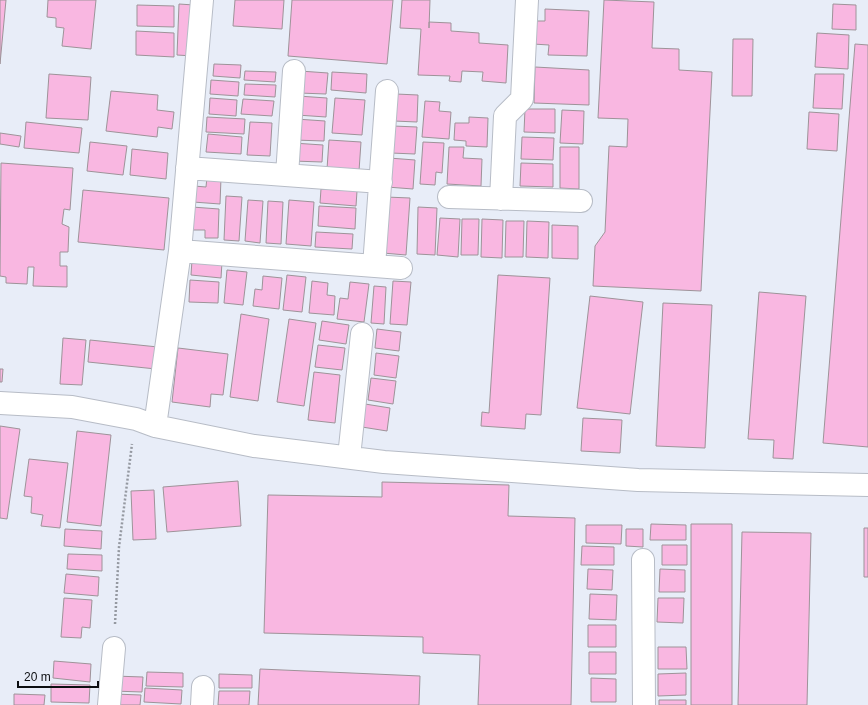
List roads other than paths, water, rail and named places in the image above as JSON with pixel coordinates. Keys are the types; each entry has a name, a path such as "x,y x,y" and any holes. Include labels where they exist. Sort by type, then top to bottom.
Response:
{"street":[{"path":"145,422 180,251 202,0"},
{"path":"501,199 505,116 522,99 527,0"},
{"path":"287,175 294,71"},
{"path":"374,266 387,91"},
{"path":"187,168 380,182"},
{"path":"450,197 581,201"},
{"path":"180,251 401,268"},
{"path":"349,457 362,334"},
{"path":"0,403 72,407 254,446 349,457 638,480 868,485"},
{"path":"643,560 644,705"},
{"path":"109,705 114,648"}]}
